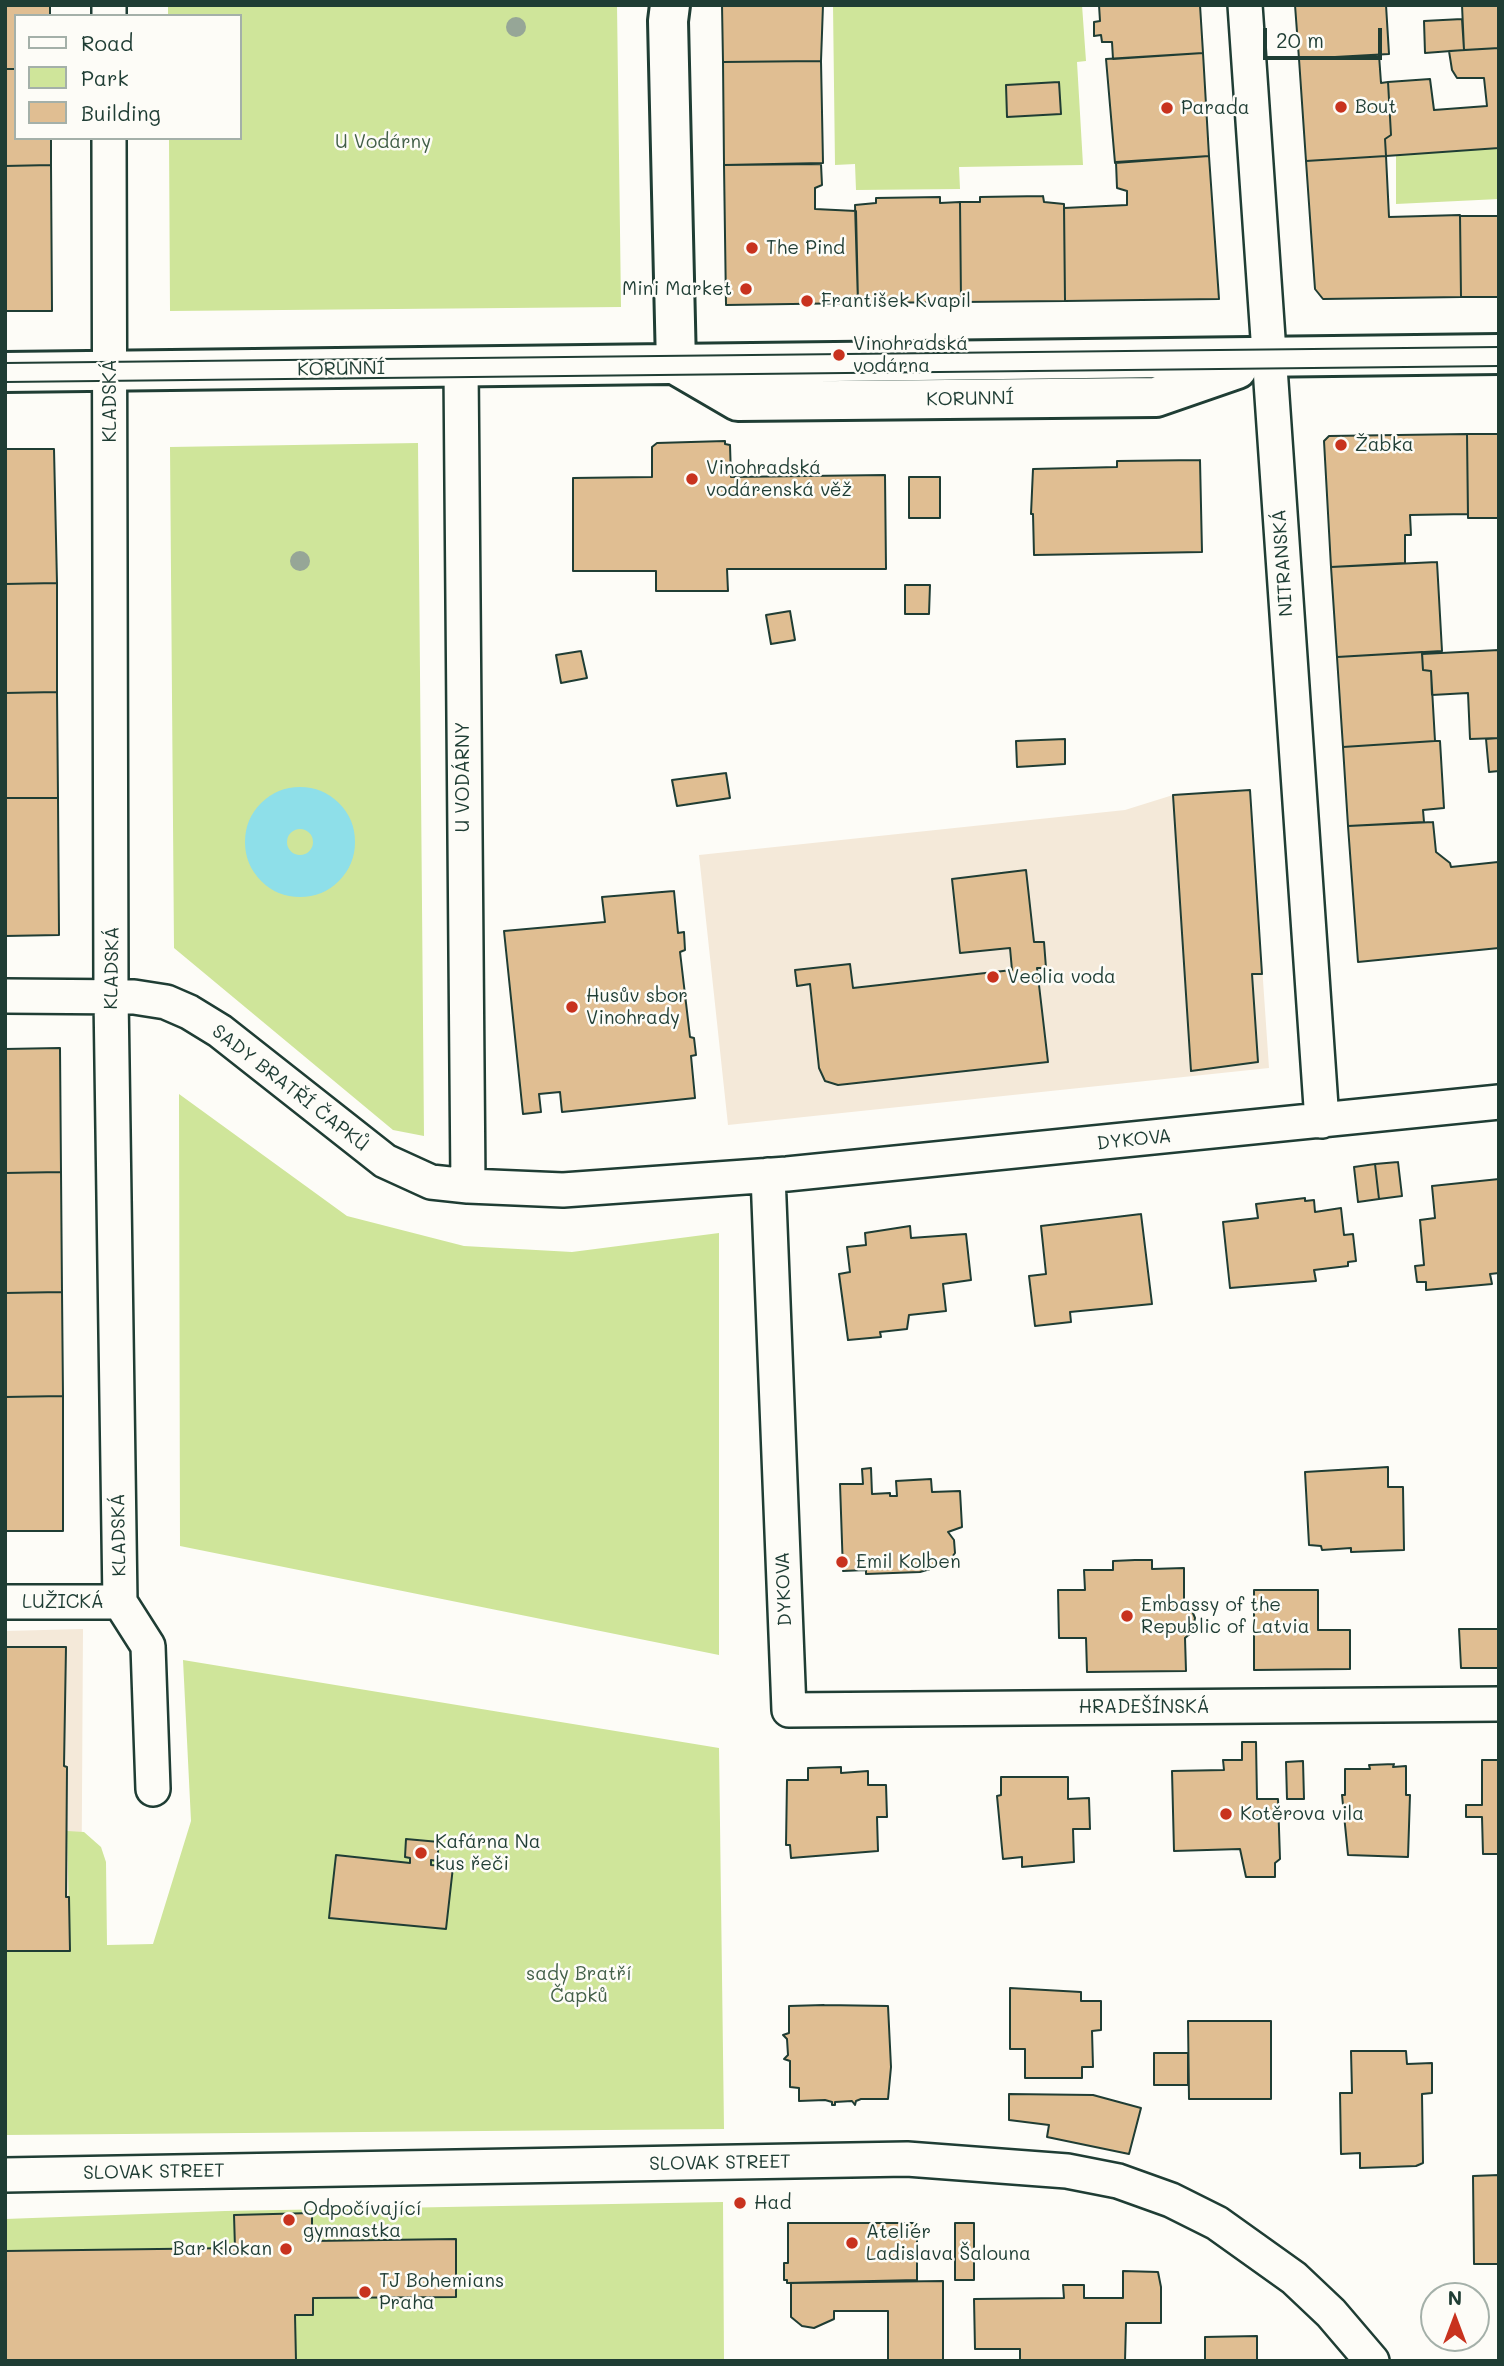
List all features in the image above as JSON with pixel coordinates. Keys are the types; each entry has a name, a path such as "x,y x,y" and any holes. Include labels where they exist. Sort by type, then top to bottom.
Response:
{"street":[{"path":"670,5 668,21 676,365"},
{"name":"NITRANSKÁ","path":"1245,5 1322,1121"},
{"name":"KLADSKÁ","path":"109,140 111,996 120,1602 148,1646 153,1790"},
{"name":"KORUNNÍ","path":"5,372 1268,359 1499,354"},
{"name":"U VODÁRNY","path":"461,367 464,629 462,765 468,1186"},
{"name":"SADY BRATŘÍ ČAPKŮ","path":"5,996 111,996 166,1002 220,1031 385,1161 431,1182 468,1186"},
{"name":"DYKOVA","path":"468,1186 564,1190 768,1175 1499,1102"},
{"name":"DYKOVA","path":"768,1175 789,1710"},
{"name":"LUŽICKÁ","path":"5,1602 120,1602"},
{"name":"HRADEŠÍNSKÁ","path":"789,1710 1499,1704"},
{"name":"SLOVAK STREET","path":"5,2175 907,2159 1067,2171 1118,2181 1171,2200 1252,2245 1294,2278 1331,2313 1372,2361"}],"shaded area":[{"path":"1250,790 1269,1068 728,1125 699,855 1125,810 1173,795"},
{"path":"83,1629 81,1964 5,1965 5,1631"}],"green space":[{"name":"U Vodárny","path":"168,5 617,5 621,307 170,311 169,140 242,140 242,14 168,14"},
{"path":"833,5 1082,5 1086,61 1077,62 1083,165 959,167 960,189 856,190 855,164 835,165","holes":["1006,85 1061,114 1008,117"]},
{"path":"1499,148 1499,199 1396,204 1396,155"},
{"path":"418,443 424,1136 393,1130 174,948 170,447"},
{"path":"179,1094 347,1216 464,1246 572,1252 719,1233 719,1655 180,1546"},
{"name":"sady Bratří Čapků","path":"183,1660 719,1748 724,2129 5,2135 5,1951 70,1950 67,1831 84,1832 101,1847 106,1862 107,1945 153,1944 191,1821","holes":["407,1839 439,1842 437,1860 431,1860 431,1865 453,1867 446,1929 329,1918 336,1855 410,1863 410,1858 405,1857"]},
{"name":"TJ Bohemians Praha","path":"723,2202 724,2361 5,2361 5,2219 225,2211"}],"building":[{"path":"5,5 50,5 50,14 14,14 14,69 5,69"},
{"path":"722,5 823,5 821,61 723,62"},
{"path":"1099,5 1200,5 1203,53 1113,59 1112,42 1102,42 1101,35 1094,36 1094,22 1100,21"},
{"path":"1295,5 1386,5 1389,54 1299,59"},
{"path":"1462,5 1499,5 1499,48 1464,50"},
{"path":"1462,19 1464,50 1425,53 1424,21"},
{"path":"1499,48 1499,148 1386,156 1385,139 1391,135 1388,82 1430,79 1434,110 1487,106 1484,78 1457,78 1452,70 1449,51"},
{"path":"1203,53 1209,156 1115,163 1106,59"},
{"path":"1379,55 1381,83 1388,82 1391,135 1385,139 1386,156 1306,161 1299,59"},
{"path":"821,61 823,163 724,165 723,62"},
{"path":"5,69 14,69 14,140 51,140 51,165 5,166"},
{"path":"1059,82 1061,114 1007,117 1006,85"},
{"path":"1209,156 1219,299 1065,301 1064,208 1127,205 1127,191 1117,188 1116,162"},
{"path":"1386,156 1389,217 1460,215 1461,297 1323,299 1315,289 1306,161"},
{"path":"821,164 822,185 815,188 815,209 856,211 858,303 726,305 724,165"},
{"path":"51,165 52,311 5,311 5,166"},
{"path":"1043,196 1044,202 1064,204 1065,301 961,302 960,202 980,202 980,197"},
{"path":"940,197 940,203 960,202 961,302 858,303 855,205 876,203 876,198"},
{"path":"1460,216 1499,216 1499,297 1461,297"},
{"path":"1467,434 1499,434 1499,518 1468,518"},
{"path":"1467,434 1468,514 1410,515 1411,535 1405,535 1405,563 1331,567 1324,441 1329,436"},
{"path":"725,441 725,444 730,445 731,477 885,475 886,569 727,569 728,591 656,591 656,571 573,571 573,478 652,477 652,447 657,443"},
{"path":"5,449 54,449 57,583 5,584"},
{"path":"1200,460 1202,552 1034,555 1031,514 1033,469 1117,467 1117,461"},
{"path":"909,477 940,477 940,518 909,518"},
{"path":"1437,562 1442,651 1337,657 1331,567"},
{"path":"57,583 57,692 5,693 5,584"},
{"path":"905,585 930,585 929,614 905,614"},
{"path":"790,611 795,640 771,644 766,615"},
{"path":"1499,650 1499,738 1470,739 1468,693 1432,695 1431,671 1423,670 1422,654"},
{"path":"581,651 587,678 561,683 556,655"},
{"path":"1422,652 1423,670 1431,671 1435,741 1343,747 1337,657"},
{"path":"57,692 58,798 5,798 5,693"},
{"path":"1499,738 1499,771 1489,772 1486,739"},
{"path":"1065,739 1065,764 1017,767 1016,741"},
{"path":"1440,741 1444,808 1423,810 1424,822 1348,826 1343,747"},
{"path":"726,773 730,798 677,806 672,780"},
{"path":"1250,790 1262,974 1252,974 1258,1062 1191,1071 1173,795"},
{"path":"5,798 58,798 59,935 5,936"},
{"path":"1433,822 1436,852 1450,863 1451,867 1498,862 1499,948 1358,962 1348,826"},
{"name":"Veolia voda","path":"1026,870 1034,942 1044,942 1046,968 1037,968 1048,1062 838,1085 825,1081 819,1068 810,984 797,986 795,970 850,964 853,988 1012,970 1010,948 960,953 952,879"},
{"path":"674,891 678,933 684,932 685,950 680,952 690,1037 694,1038 696,1055 691,1056 695,1098 562,1112 560,1092 539,1094 541,1112 523,1114 504,931 605,922 602,897"},
{"path":"60,1048 61,1172 5,1173 5,1049"},
{"path":"1398,1162 1402,1196 1379,1199 1375,1164"},
{"path":"1375,1164 1379,1199 1358,1202 1354,1167"},
{"path":"61,1172 62,1292 5,1293 5,1173"},
{"path":"1499,1179 1499,1273 1490,1274 1492,1284 1426,1290 1426,1282 1417,1282 1415,1266 1424,1265 1420,1220 1435,1218 1432,1186"},
{"path":"1305,1198 1305,1201 1314,1200 1315,1212 1341,1208 1344,1235 1353,1234 1356,1261 1348,1262 1348,1266 1314,1270 1316,1281 1230,1288 1223,1222 1258,1218 1256,1204"},
{"path":"1141,1214 1152,1304 1070,1312 1071,1322 1035,1326 1029,1276 1046,1274 1041,1226"},
{"path":"910,1226 911,1238 966,1234 971,1280 943,1284 946,1311 909,1315 907,1329 880,1332 881,1337 848,1340 839,1274 850,1272 847,1247 866,1245 865,1233"},
{"path":"62,1292 63,1396 5,1397 5,1293"},
{"path":"63,1396 63,1531 5,1531 5,1397"},
{"path":"1388,1467 1388,1487 1403,1487 1404,1550 1351,1552 1351,1548 1322,1550 1321,1546 1309,1545 1305,1472"},
{"path":"871,1468 872,1494 890,1493 890,1496 897,1496 896,1481 931,1479 932,1492 960,1491 962,1527 948,1532 954,1540 955,1553 947,1564 920,1572 866,1574 866,1570 843,1571 840,1484 863,1484 862,1469"},
{"name":"Embassy of the Republic of Latvia","path":"1152,1560 1152,1569 1184,1568 1184,1601 1188,1601 1195,1618 1192,1632 1185,1638 1186,1671 1087,1672 1086,1638 1059,1638 1058,1590 1085,1590 1084,1570 1113,1570 1113,1561"},
{"path":"1254,1590 1318,1590 1318,1630 1350,1630 1350,1669 1254,1670"},
{"path":"1459,1629 1499,1629 1499,1668 1461,1668"},
{"path":"5,1647 66,1647 64,1766 67,1767 66,1897 69,1897 70,1951 5,1951"},
{"name":"Kotěrova vila","path":"1242,1742 1256,1742 1257,1799 1278,1799 1280,1859 1275,1863 1275,1877 1246,1877 1240,1849 1174,1851 1172,1771 1224,1770 1223,1760 1242,1760"},
{"path":"1482,1760 1499,1760 1499,1854 1483,1854 1482,1817 1466,1817 1466,1805 1482,1805"},
{"path":"1303,1761 1304,1799 1287,1799 1286,1762"},
{"path":"1394,1764 1393,1767 1406,1766 1406,1795 1410,1795 1408,1857 1348,1855 1342,1795 1345,1795 1345,1769 1370,1769 1369,1765"},
{"path":"841,1767 841,1773 868,1771 868,1785 886,1785 887,1817 877,1817 878,1851 791,1858 790,1845 786,1845 787,1780 808,1780 808,1768"},
{"path":"1001,1777 1068,1777 1068,1799 1089,1798 1090,1829 1073,1829 1074,1862 1022,1867 1022,1857 1003,1859 997,1796 1001,1795"},
{"path":"406,1839 439,1842 437,1861 431,1860 431,1865 453,1867 446,1929 329,1918 336,1855 410,1863 410,1858 405,1857"},
{"path":"1010,1988 1081,1992 1081,2001 1101,2001 1101,2030 1092,2031 1093,2067 1082,2067 1082,2078 1025,2078 1025,2049 1010,2049"},
{"path":"789,2006 888,2006 891,2067 888,2099 861,2099 856,2101 855,2105 852,2101 835,2102 835,2105 832,2105 832,2102 825,2100 799,2101 799,2088 790,2087 790,2061 784,2059 788,2055 787,2039 783,2035 789,2033"},
{"path":"1188,2021 1271,2021 1271,2099 1189,2099"},
{"path":"1351,2051 1406,2051 1407,2064 1432,2063 1432,2093 1422,2094 1423,2163 1416,2166 1360,2168 1360,2153 1341,2154 1340,2093 1352,2093"},
{"path":"1154,2053 1188,2053 1188,2085 1154,2085"},
{"path":"1009,2094 1093,2095 1141,2108 1129,2154 1047,2137 1049,2125 1009,2120"},
{"path":"1499,2175 1499,2264 1474,2264 1473,2176"},
{"name":"TJ Bohemians Praha","path":"312,2213 312,2241 456,2239 456,2297 313,2298 313,2315 295,2315 296,2361 5,2361 5,2251 235,2248 234,2215"},
{"name":"Ateliér Ladislava Šalouna","path":"788,2223 917,2223 917,2280 787,2283 787,2280 784,2280 784,2263 788,2263"},
{"path":"955,2223 974,2223 974,2280 955,2280"},
{"path":"1123,2271 1158,2272 1161,2287 1161,2323 1126,2323 1125,2361 1020,2361 1020,2349 975,2349 974,2299 1064,2298 1063,2285 1084,2285 1084,2298 1123,2298"},
{"path":"943,2281 943,2361 888,2361 888,2311 834,2311 834,2319 814,2328 802,2326 791,2317 791,2283"},
{"path":"1257,2336 1257,2361 1205,2361 1205,2337"}],"waterway":[{"path":"300,808 313,811 324,818 331,829 334,842 331,855 324,866 313,873 300,876 287,873 276,866 269,855 266,842 269,829 276,818 287,811 300,808"}],"tram line":[{"path":"5,363 1499,347"},
{"path":"5,382 1499,366"}],"place":[{"name":"Bout","path":"1341,107"},
{"name":"Parada","path":"1167,108"},
{"name":"The Pind","path":"752,248"},
{"name":"Mini Market","path":"746,289"},
{"name":"František Kvapil","path":"807,301"},
{"name":"Vinohradská vodárna","path":"839,355"},
{"name":"Žabka","path":"1341,445"},
{"name":"Vinohradská vodárenská věž","path":"692,479"},
{"name":"Veolia voda","path":"993,977"},
{"name":"Husův sbor Vinohrady","path":"572,1007"},
{"name":"Emil Kolben","path":"842,1562"},
{"name":"Embassy of the Republic of Latvia","path":"1127,1616"},
{"name":"Kotěrova vila","path":"1226,1814"},
{"name":"Kafárna Na kus řeči","path":"421,1853"},
{"name":"Had","path":"740,2203"},
{"name":"Odpočívající gymnastka","path":"289,2220"},
{"name":"Ateliér Ladislava Šalouna","path":"852,2243"},
{"name":"Bar Klokan","path":"286,2249"},
{"name":"TJ Bohemians Praha","path":"365,2292"}]}
